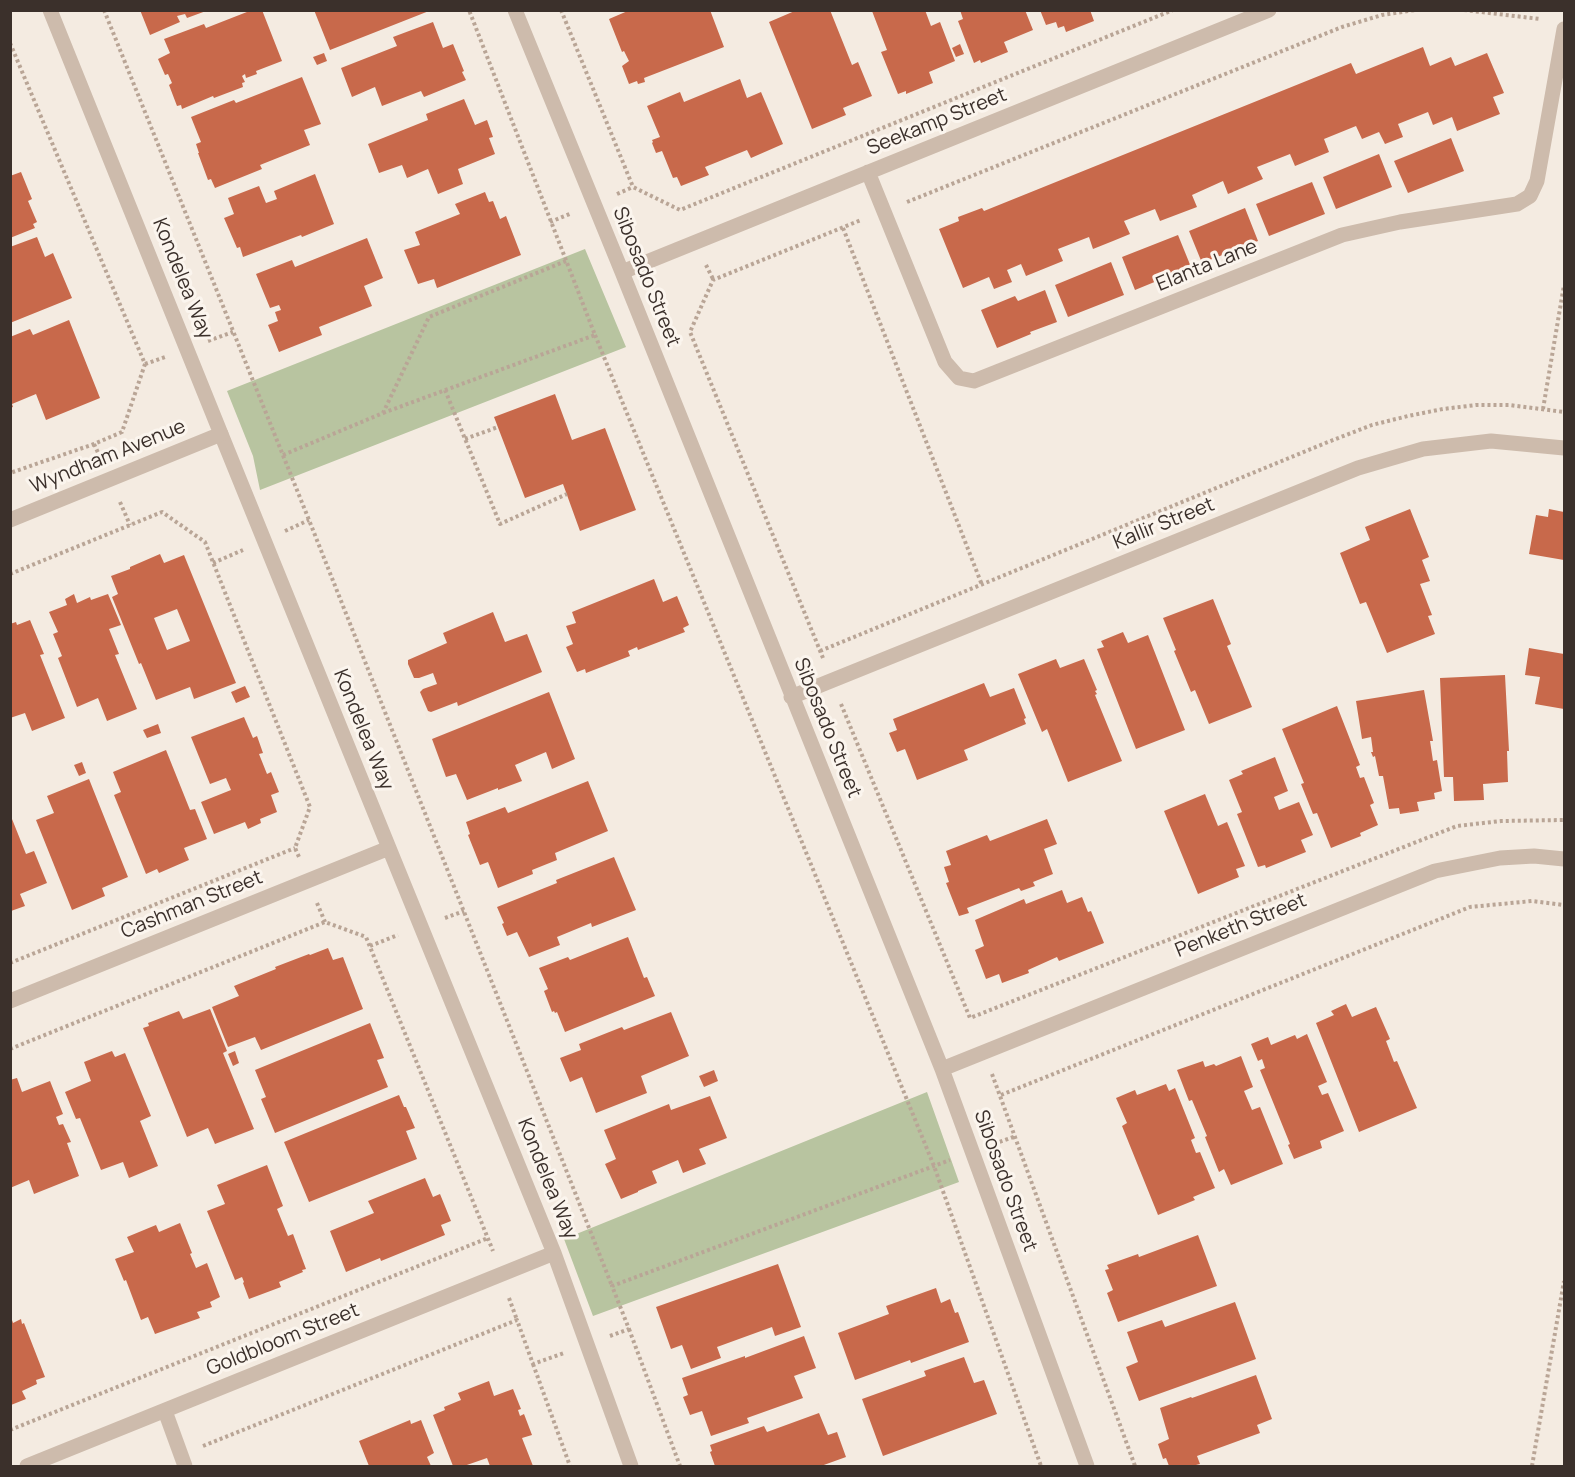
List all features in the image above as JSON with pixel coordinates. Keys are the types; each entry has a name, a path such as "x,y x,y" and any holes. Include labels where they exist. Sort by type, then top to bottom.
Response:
{"street":[{"name":"Kondelea Way","path":"50,10 554,1253 631,1467"},
{"name":"Sibosado Street","path":"515,10 942,1069 1087,1467"},
{"name":"Seekamp Street","path":"622,272 1269,10"},
{"name":"Elanta Lane","path":"868,172 945,362 959,378 974,381 1342,235 1400,222 1517,204 1530,196 1537,181 1564,29"},
{"name":"Wyndham Avenue","path":"10,520 221,434"},
{"name":"Kallir Street","path":"791,697 1358,468 1423,449 1491,441 1564,448"},
{"name":"Cashman Street","path":"10,1001 388,848"},
{"name":"Penketh Street","path":"942,1069 1435,871 1500,858 1534,856 1564,859"},
{"name":"Goldbloom Street","path":"27,1467 554,1253"},
{"path":"165,1411 185,1467"}],"path":[{"path":"104,10 612,1286"},
{"path":"469,10 595,335 934,1166 1041,1467"},
{"path":"561,10 633,187 680,210 1173,10"},
{"path":"1135,1467 1001,1095 690,332 713,280 1342,27 1382,15 1415,10"},
{"path":"1464,10 1548,20"},
{"path":"10,43 145,364 122,432 10,473"},
{"path":"843,228 982,585"},
{"path":"383,413 429,317 566,261"},
{"path":"1544,409 1564,285"},
{"path":"283,455 383,413 595,335"},
{"path":"445,390 500,524 567,494"},
{"path":"820,651 1372,425 1416,414 1476,405 1509,405 1564,412"},
{"path":"465,439 498,427"},
{"path":"10,573 162,512 205,542 310,807 295,848 10,963"},
{"path":"970,1018 1457,826 1501,821 1564,820"},
{"path":"1001,1095 1470,907 1532,901 1564,905"},
{"path":"10,1049 325,922 366,937 488,1238 10,1430"},
{"path":"1532,1467 1564,1281"},
{"path":"629,1329 680,1467"},
{"path":"533,1364 570,1467"}],"green space":[{"path":"585,249 626,347 260,490 253,456 227,391"},
{"path":"927,1092 959,1182 593,1316 564,1239"}],"building":[{"path":"140,10 206,11 187,18 185,14 177,16 180,22 150,35"},
{"path":"252,10 262,10 282,61 256,71 257,74 246,78 245,74 242,76 245,82 242,83 243,87 182,109 181,105 177,106 169,85 172,83 168,74 165,75 158,59 170,53 164,39 204,24 206,28"},
{"path":"314,10 429,10 429,11 330,50"},
{"path":"630,10 710,10 724,47 644,78 645,82 638,84 637,81 629,84 622,66 629,61 624,51 622,52 609,19"},
{"path":"797,10 830,10 852,65 858,62 872,96 843,108 846,115 812,129 769,22"},
{"path":"873,10 925,10 931,26 940,22 955,61 929,72 933,83 906,94 906,91 898,94 881,52 887,50"},
{"path":"960,10 1025,10 1033,30 1004,42 1008,52 981,63 980,60 974,63 958,21 963,19"},
{"path":"1040,10 1090,10 1094,21 1066,32 1064,26 1058,28 1056,22 1046,25"},
{"path":"433,22 443,48 453,44 466,80 424,97 421,91 382,106 375,87 352,97 341,68 397,46 393,37"},
{"path":"960,44 964,54 956,57 952,48"},
{"path":"1423,47 1430,66 1451,57 1455,66 1487,53 1504,93 1493,97 1500,114 1457,131 1452,117 1433,125 1428,112 1398,124 1403,137 1385,144 1379,132 1362,139 1356,126 1324,139 1329,152 1295,166 1290,154 1257,167 1263,179 1228,194 1223,181 1192,195 1197,207 1160,221 1155,209 1124,221 1130,234 1113,241 1093,249 1089,237 1058,249 1063,261 1026,276 1021,264 1007,270 1012,282 994,289 989,277 963,288 939,229 959,221 958,217 982,208 984,211 1351,63 1356,74"},
{"path":"324,53 327,61 317,65 313,57"},
{"path":"302,77 321,124 304,130 310,145 260,165 262,169 215,188 211,179 208,180 198,153 196,144 201,142 191,117 234,100 236,103"},
{"path":"740,79 747,98 761,92 783,144 751,158 747,150 705,167 709,175 681,186 677,177 673,178 662,151 656,153 652,140 660,137 647,106 680,92 684,102"},
{"path":"464,99 475,125 487,120 493,137 489,138 495,154 458,169 463,184 438,194 428,169 407,178 402,165 379,173 368,144 428,120 426,114"},
{"path":"1451,138 1464,171 1408,193 1394,161"},
{"path":"1379,154 1392,187 1336,209 1323,177"},
{"path":"21,172 32,199 28,201 37,222 33,224 35,228 10,238 10,176"},
{"path":"315,174 334,224 243,257 224,218 234,214 228,198 259,186 266,203 277,199 274,191"},
{"path":"1312,182 1325,214 1269,236 1256,204"},
{"path":"485,192 489,202 493,201 500,219 506,216 521,255 437,288 434,279 418,284 404,250 420,245 415,232 460,214 455,204"},
{"path":"1245,208 1258,241 1202,263 1189,231"},
{"path":"1178,235 1191,267 1135,290 1122,257"},
{"path":"37,237 45,257 53,253 72,298 10,323 10,247"},
{"path":"367,238 383,278 364,286 372,306 319,327 322,335 279,352 268,325 278,321 275,312 281,310 279,305 270,308 256,274 292,260 295,267"},
{"path":"1111,262 1124,295 1068,317 1055,285"},
{"path":"1045,290 1057,322 997,348 981,310 1015,296 1018,301"},
{"path":"69,320 100,398 46,420 36,394 12,404 13,407 10,408 10,337 30,329 33,335"},
{"path":"555,394 572,440 605,428 636,510 580,531 563,484 525,498 494,417"},
{"path":"1410,509 1429,557 1422,560 1430,581 1420,584 1432,615 1428,616 1435,634 1387,653 1366,602 1360,604 1340,553 1370,540 1365,527"},
{"path":"1549,509 1564,512 1564,560 1529,554 1536,515 1548,517"},
{"path":"160,554 164,563 184,555 236,683 194,699 190,687 156,700 112,597 118,594 111,576 130,569","holes":["177,609 190,641 167,650 154,618"]},
{"path":"654,579 663,602 677,596 689,625 683,628 685,632 638,650 637,647 628,651 630,656 586,673 585,669 577,672 566,647 573,644 566,626 576,623 572,612"},
{"path":"74,594 77,603 90,597 91,600 108,594 121,625 109,629 119,654 115,655 137,709 107,721 98,698 77,707 58,658 62,656 53,634 58,632 49,612 67,605 65,599"},
{"path":"1213,599 1231,644 1227,646 1252,707 1209,724 1195,690 1191,692 1163,618"},
{"path":"493,612 505,642 527,634 542,672 458,706 457,702 431,712 428,711 420,692 437,684 433,673 414,678 408,660 447,643 443,633"},
{"path":"30,620 44,654 40,655 65,718 32,731 25,713 10,718 10,624 16,622 17,625"},
{"path":"1123,632 1128,643 1148,635 1185,730 1136,749 1097,649 1104,647 1101,641"},
{"path":"1529,648 1564,654 1564,709 1535,704 1540,677 1525,675"},
{"path":"1056,659 1060,668 1084,659 1097,690 1095,695 1122,761 1068,782 1047,729 1042,732 1018,674"},
{"path":"1505,675 1509,751 1507,751 1508,782 1483,784 1484,800 1454,801 1453,777 1444,777 1440,678"},
{"path":"984,683 990,697 1014,688 1026,718 1024,719 1026,724 964,750 968,760 917,780 905,749 897,752 889,733 897,730 893,719"},
{"path":"245,686 250,697 236,703 231,692"},
{"path":"1424,690 1433,741 1430,741 1433,761 1437,760 1442,791 1434,793 1435,799 1417,802 1419,811 1400,814 1399,808 1389,809 1383,776 1379,776 1375,756 1373,757 1371,752 1373,752 1371,737 1362,739 1356,701"},
{"path":"549,692 575,759 552,769 546,752 515,765 522,781 467,800 456,774 446,777 432,739"},
{"path":"1337,706 1360,765 1356,767 1360,778 1364,777 1374,803 1370,805 1378,825 1360,833 1361,836 1331,848 1317,813 1313,814 1301,784 1304,783 1282,729"},
{"path":"244,717 253,738 257,736 263,753 259,754 267,774 271,772 279,792 271,795 277,812 260,819 261,823 248,829 245,822 214,834 201,802 231,790 226,778 210,784 191,737"},
{"path":"158,724 161,733 147,738 143,730"},
{"path":"166,750 190,810 195,809 207,839 184,848 189,860 159,873 157,869 146,874 114,795 121,792 113,772"},
{"path":"1275,757 1288,791 1274,797 1279,810 1299,802 1313,835 1301,840 1306,852 1266,868 1265,865 1258,867 1237,814 1242,812 1229,780 1243,774 1241,771"},
{"path":"82,762 86,773 79,776 74,765"},
{"path":"89,779 128,877 102,888 105,896 72,910 36,820 54,813 47,796"},
{"path":"588,781 608,831 555,853 557,860 532,870 533,874 498,888 488,862 480,865 468,835 470,834 466,822 505,807 508,813"},
{"path":"1205,794 1218,826 1227,822 1245,866 1236,869 1239,877 1198,894 1164,811"},
{"path":"10,814 26,854 34,851 47,883 20,894 25,906 11,911"},
{"path":"1047,819 1057,844 1044,849 1053,874 1033,882 1035,886 1021,891 1019,888 967,908 969,913 959,916 946,883 949,882 944,867 951,865 946,851 987,835 990,841"},
{"path":"614,857 636,910 592,927 591,923 557,937 560,945 529,957 517,932 507,936 497,907"},
{"path":"1062,890 1067,903 1082,897 1088,912 1091,911 1104,943 1059,961 1057,957 1028,970 1029,973 1002,983 999,974 986,979 975,950 984,946 975,920 1024,899 1026,904"},
{"path":"628,937 644,978 647,977 655,996 565,1032 557,1012 552,1012 544,991 548,989 539,968 568,957 570,960"},
{"path":"328,948 333,960 343,957 363,1009 261,1050 255,1037 228,1047 212,1007 239,996 234,986 276,969 275,967"},
{"path":"1346,1004 1352,1017 1376,1007 1390,1039 1386,1041 1394,1062 1397,1061 1417,1108 1359,1132 1316,1023 1334,1015 1331,1011"},
{"path":"210,1009 227,1051 223,1053 254,1129 215,1144 208,1128 187,1137 143,1028 149,1026 148,1023 179,1011 183,1019"},
{"path":"671,1012 689,1056 641,1076 647,1093 596,1113 582,1077 570,1082 560,1058 581,1050 579,1044 622,1027 624,1030"},
{"path":"370,1023 384,1058 377,1060 388,1087 275,1133 261,1099 266,1097 255,1070"},
{"path":"1307,1034 1327,1082 1318,1086 1322,1095 1328,1093 1344,1131 1320,1141 1322,1148 1294,1159 1260,1070 1265,1068 1262,1059 1258,1061 1251,1044 1268,1037 1271,1045 1295,1035 1297,1039"},
{"path":"112,1051 115,1057 125,1053 151,1116 140,1121 158,1166 129,1178 123,1162 101,1170 80,1118 76,1119 65,1092 91,1081 84,1062"},
{"path":"235,1051 239,1063 233,1066 228,1054"},
{"path":"1241,1056 1253,1087 1244,1091 1252,1110 1260,1107 1283,1164 1231,1185 1224,1169 1219,1172 1205,1137 1207,1136 1192,1100 1189,1101 1177,1070 1203,1061 1205,1067 1214,1064 1216,1066"},
{"path":"714,1070 718,1081 704,1087 699,1076"},
{"path":"17,1078 22,1092 50,1081 63,1114 56,1117 59,1125 63,1124 71,1142 67,1143 79,1176 34,1194 29,1180 10,1188 10,1080"},
{"path":"1166,1084 1169,1091 1175,1088 1195,1138 1191,1140 1196,1153 1200,1152 1215,1188 1193,1197 1195,1200 1158,1215 1122,1126 1127,1123 1116,1098 1135,1090 1137,1095"},
{"path":"399,1095 415,1128 406,1131 417,1159 309,1202 284,1142"},
{"path":"710,1096 727,1138 699,1149 706,1164 683,1173 678,1160 652,1171 657,1183 621,1199 605,1164 616,1159 604,1130 669,1104 671,1110"},
{"path":"267,1165 283,1206 277,1209 288,1236 293,1234 306,1269 279,1282 281,1287 249,1299 242,1277 235,1280 207,1211 225,1204 217,1185"},
{"path":"425,1178 433,1197 440,1194 451,1221 441,1225 445,1235 381,1261 380,1258 346,1272 330,1231 374,1213 368,1201"},
{"path":"180,1223 196,1268 207,1263 220,1297 210,1302 212,1307 197,1312 200,1318 155,1334 148,1317 141,1320 126,1280 124,1281 115,1259 134,1252 127,1237 156,1225 159,1232"},
{"path":"1198,1235 1217,1286 1118,1322 1107,1293 1113,1290 1105,1270 1109,1269 1107,1265 1138,1254 1139,1257"},
{"path":"778,1264 801,1327 775,1336 772,1327 717,1347 721,1358 691,1369 682,1345 671,1349 656,1307"},
{"path":"936,1288 941,1303 950,1299 955,1313 958,1312 969,1342 855,1380 838,1333 889,1314 886,1306"},
{"path":"1235,1302 1256,1359 1139,1401 1126,1367 1138,1362 1127,1332 1162,1320 1165,1327"},
{"path":"11,1317 13,1323 21,1319 22,1324 24,1323 45,1377 36,1380 37,1384 22,1391 26,1399 11,1405"},
{"path":"804,1336 816,1368 794,1376 803,1398 747,1418 749,1423 711,1436 702,1411 690,1415 683,1397 688,1395 682,1378"},
{"path":"964,1357 974,1383 984,1380 997,1414 883,1456 862,1399 926,1376 924,1371"},
{"path":"1256,1375 1272,1419 1257,1425 1260,1433 1197,1456 1200,1464 1169,1466 1166,1458 1163,1459 1158,1444 1169,1439 1160,1408"},
{"path":"489,1381 494,1396 513,1389 521,1409 518,1410 520,1416 524,1414 532,1435 522,1438 533,1466 490,1466 487,1458 464,1466 453,1466 433,1415 445,1410 444,1407 461,1400 458,1393"},
{"path":"819,1413 828,1435 837,1432 846,1457 821,1466 715,1466 710,1445 764,1426 767,1432"},
{"path":"410,1420 411,1424 421,1420 434,1453 427,1457 431,1466 369,1466 359,1441"}]}
